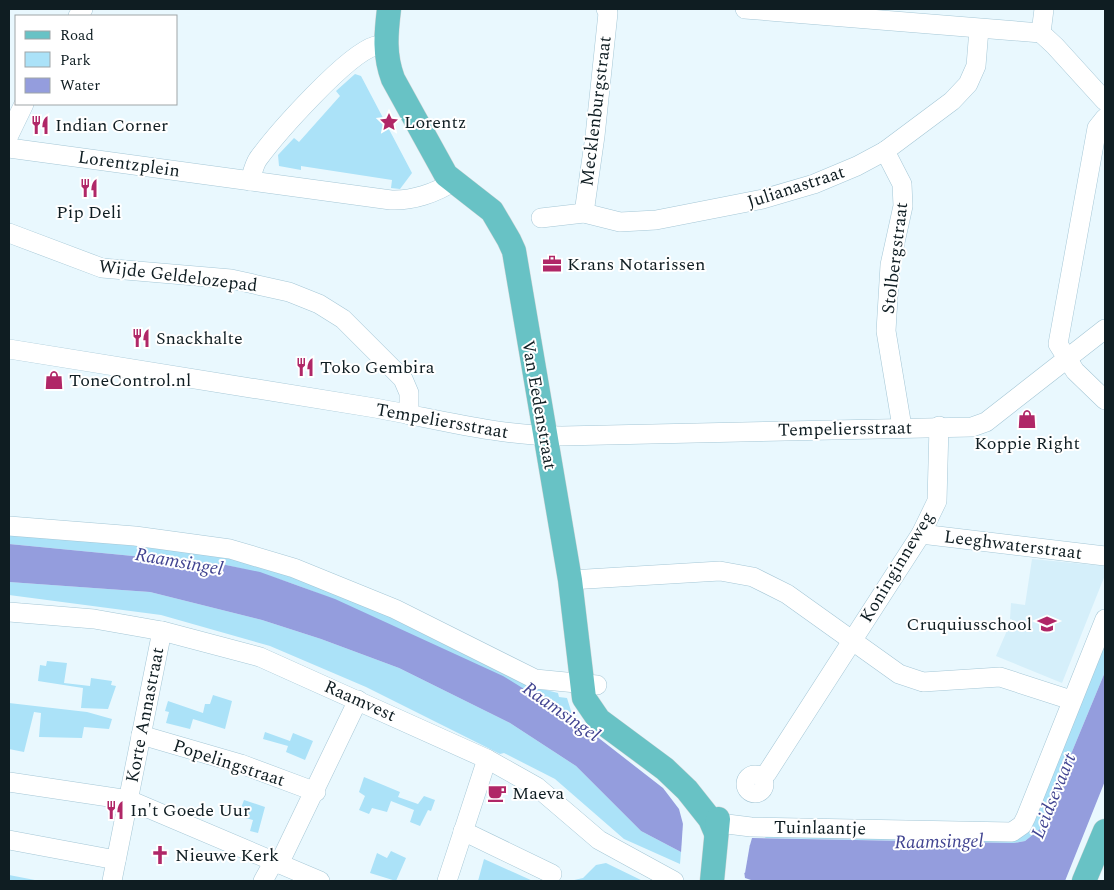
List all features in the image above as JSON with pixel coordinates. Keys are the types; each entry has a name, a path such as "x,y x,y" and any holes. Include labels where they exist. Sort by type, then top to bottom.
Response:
{"main road":[{"path":"378,9 375,46 382,82 436,179 449,184"},
{"path":"389,9 386,41 388,66 412,116 446,175 449,184"},
{"name":"Van Eedenstraat","path":"449,184 480,218 504,231 514,251 544,436 589,684"},
{"path":"589,684 589,708 599,720 665,769 687,790 718,828 713,872"},
{"path":"1084,881 1105,831"}],"street":[{"name":"Mecklenburgstraat","path":"584,213 595,136 606,9"},
{"path":"744,9 1040,33 1105,101"},
{"path":"1040,33 1044,9"},
{"name":"Julianastraat","path":"541,218 584,213 620,222 656,220 726,208 814,184 857,166 885,151 952,101 968,84 976,66 979,29"},
{"path":"250,181 256,161 342,66 366,48 375,46"},
{"path":"9,135 24,105"},
{"path":"1105,118 1097,128 1058,344 1066,360 1105,400"},
{"name":"Lorentzplein","path":"9,148 402,200 449,184"},
{"name":"Stolbergstraat","path":"885,151 902,184 904,206 890,265 886,330 902,427"},
{"name":"Wijde Geldelozepad","path":"9,233 102,268 231,280 289,292 319,304 343,319 403,379 409,393 409,415"},
{"path":"939,426 972,427 986,422 1105,328"},
{"name":"Tempeliersstraat","path":"9,349 504,432 544,436 939,426"},
{"name":"Koninginneweg","path":"762,778 921,534 936,501 939,426"},
{"path":"9,526 135,536 230,549 294,568 396,609 535,679 589,684"},
{"name":"Leeghwaterstraat","path":"921,534 1105,556"},
{"path":"570,580 720,570 753,577 787,594 899,674 923,682 1000,677 1071,700 1105,619"},
{"name":"Raamvest","path":"9,612 94,619 162,631 260,657 487,759 537,787 599,840 674,881"},
{"name":"Korte Annastraat","path":"112,881 162,631"},
{"path":"263,881 277,863 316,792 358,700"},
{"name":"Tuinlaantje","path":"718,828 1012,832 1022,825 1026,817 1071,700"},
{"name":"Popelingstraat","path":"141,735 241,764 316,792"},
{"path":"447,881 487,759"},
{"path":"9,782 129,800 320,881"},
{"path":"463,830 552,874"},
{"path":"9,840 116,860"}],"shaded area":[{"name":"Cruquiusschool","path":"1032,559 1105,566 1105,575 1062,683 996,656 1012,619 1010,619 1011,603 1025,605"}],"green space":[{"path":"355,74 361,76 412,173 400,189 391,188 392,180 301,166 301,170 279,166 278,155 294,138 299,142 340,96 336,91"},
{"path":"9,533 132,543 228,558 288,576 349,598 404,623 530,686 558,693 559,697 567,698 571,711 582,725 548,704 389,625 336,601 282,580 226,565 9,544"},
{"path":"9,582 150,592 262,620 321,639 399,668 510,723 576,766 641,831 681,852 680,864 624,839 555,779 504,753 500,754 366,687 270,646 161,615 9,595"},
{"path":"1105,638 1105,672 1040,829 1025,841 1014,843 765,838 767,835 1014,835"},
{"path":"47,661 67,663 64,683 90,686 91,678 112,681 111,685 116,686 108,709 81,708 83,688 38,681 40,665 46,666"},
{"path":"213,695 232,701 225,729 193,719 190,729 166,723 169,712 165,711 168,701 203,713 205,704 210,704"},
{"path":"9,703 87,712 112,719 109,729 84,727 82,738 39,737 41,713 34,712 24,752 9,749"},
{"path":"265,732 290,741 293,733 313,741 305,760 286,752 288,746 263,739"},
{"path":"364,777 400,792 398,797 418,804 424,796 435,800 431,811 428,810 420,826 410,822 414,810 391,801 387,812 372,808 369,814 359,810 365,796 359,792"},
{"path":"244,800 265,807 258,833 250,831 253,820 238,816"},
{"path":"391,851 406,858 396,881 370,873 377,853 387,858"},
{"path":"484,859 533,881 478,881"},
{"path":"606,863 643,881 570,881 583,878 596,865"},
{"path":"9,875 40,881 9,881"}],"water":[{"path":"9,544 226,565 260,572 335,599 503,676 582,725 663,788 679,809 683,824 750,845 752,838 1014,843 1025,841 1040,829 1105,672 1105,781 1065,881 754,881 745,878 744,871 681,852 641,831 576,766 510,723 399,668 321,639 262,620 150,592 9,582"}],"pier":[{"path":"683,823 750,844 745,873 681,853"}],"place":[{"name":"Lorentz","path":"389,122"},
{"name":"Indian Corner","path":"40,125"},
{"name":"Pip Deli","path":"89,188"},
{"name":"Krans Notarissen","path":"552,264"},
{"name":"Snackhalte","path":"141,338"},
{"name":"Toko Gembira","path":"305,367"},
{"name":"ToneControl.nl","path":"54,380"},
{"name":"Koppie Right","path":"1027,419"},
{"name":"Cruquiusschool","path":"1047,624"},
{"name":"Maeva","path":"497,793"},
{"name":"In't Goede Uur","path":"115,810"},
{"name":"Nieuwe Kerk","path":"160,855"}],"water label":[{"name":"Raamsingel","path":"179,562"},
{"name":"Raamsingel","path":"561,712"},
{"name":"Leidsevaart","path":"1054,796"},
{"name":"Raamsingel","path":"939,842"}]}
